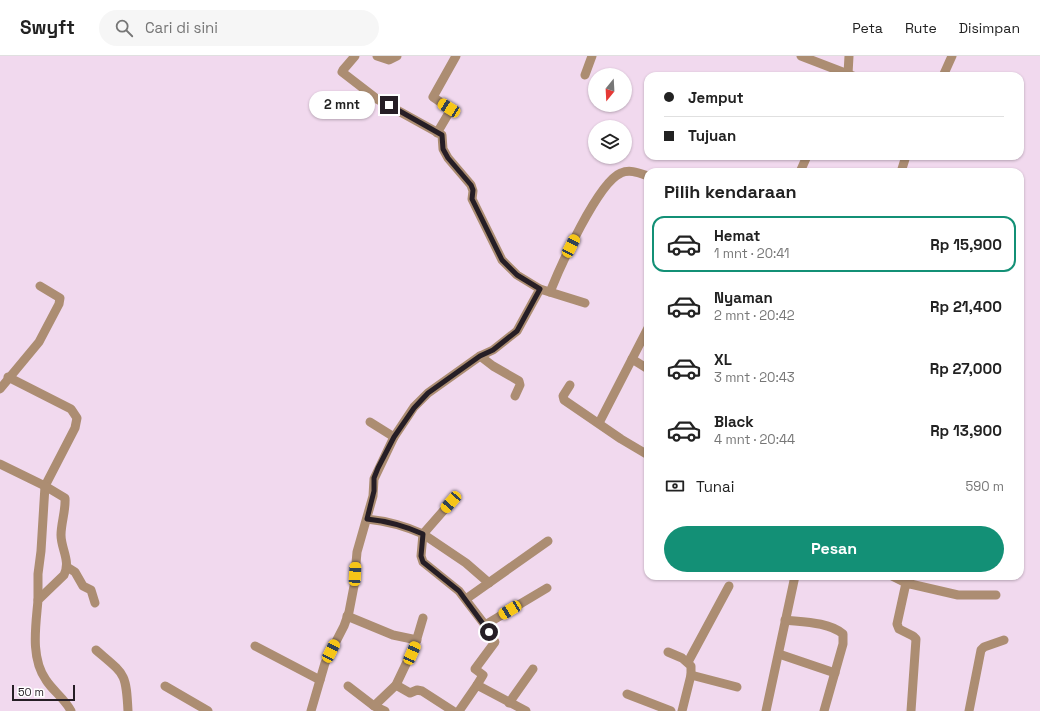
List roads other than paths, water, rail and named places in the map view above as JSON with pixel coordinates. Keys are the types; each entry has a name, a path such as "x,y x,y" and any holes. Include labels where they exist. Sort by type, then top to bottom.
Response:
{"street":[{"path":"355,56 342,70 342,72 377,99 442,135 443,149 448,158 471,185 473,190 472,199 502,260 517,275 540,289 585,303"},
{"path":"377,56 389,60 397,56"},
{"path":"437,133 450,111 449,108 433,97 456,56"},
{"path":"585,75 592,56"},
{"path":"801,56 840,72"},
{"path":"845,72 849,56"},
{"path":"944,72 952,56"},
{"path":"550,292 590,210 610,182 616,176 628,171 644,175"},
{"path":"0,389 8,377 38,342 59,304 60,298 40,286"},
{"path":"311,711 325,663 344,626 347,616 354,586 357,552 374,491 374,478 394,437 414,408 424,397 480,356 493,350 517,331 540,289"},
{"path":"599,423 644,336"},
{"path":"480,356 493,366 519,381 520,385 515,396"},
{"path":"632,359 644,366"},
{"path":"8,377 71,410 77,418 75,428 45,486 38,574 35,640 41,670 47,681 71,711"},
{"path":"570,385 563,396 563,399 644,452"},
{"path":"370,422 394,437"},
{"path":"0,464 45,486 63,496 66,500 61,535 67,567 64,575 38,600"},
{"path":"451,502 423,534 421,556 423,562 459,591 466,599 485,625 495,642 475,669 483,675 459,711"},
{"path":"367,519 381,520 423,534 466,563 489,582"},
{"path":"466,599 548,541"},
{"path":"67,567 75,572 83,586 91,590 95,603"},
{"path":"766,711 794,580"},
{"path":"900,580 906,583 958,595 996,595"},
{"path":"906,583 897,624 899,629 916,639 911,711"},
{"path":"688,662 729,586"},
{"path":"485,625 547,588"},
{"path":"347,616 393,635 416,640"},
{"path":"374,706 396,685 416,640 423,618"},
{"path":"785,620 816,624 836,629 843,634 843,644 824,711"},
{"path":"969,711 981,650 984,647 1004,640"},
{"path":"255,646 320,680"},
{"path":"96,650 116,666 124,676 127,688 128,711"},
{"path":"668,652 688,662 691,666 691,675 682,711"},
{"path":"778,654 835,673"},
{"path":"509,703 533,670"},
{"path":"691,675 736,687"},
{"path":"396,685 410,693 418,690 422,691 453,711"},
{"path":"477,685 526,711"},
{"path":"165,686 208,711"},
{"path":"348,686 374,706 385,711"},
{"path":"627,694 671,711"}]}
